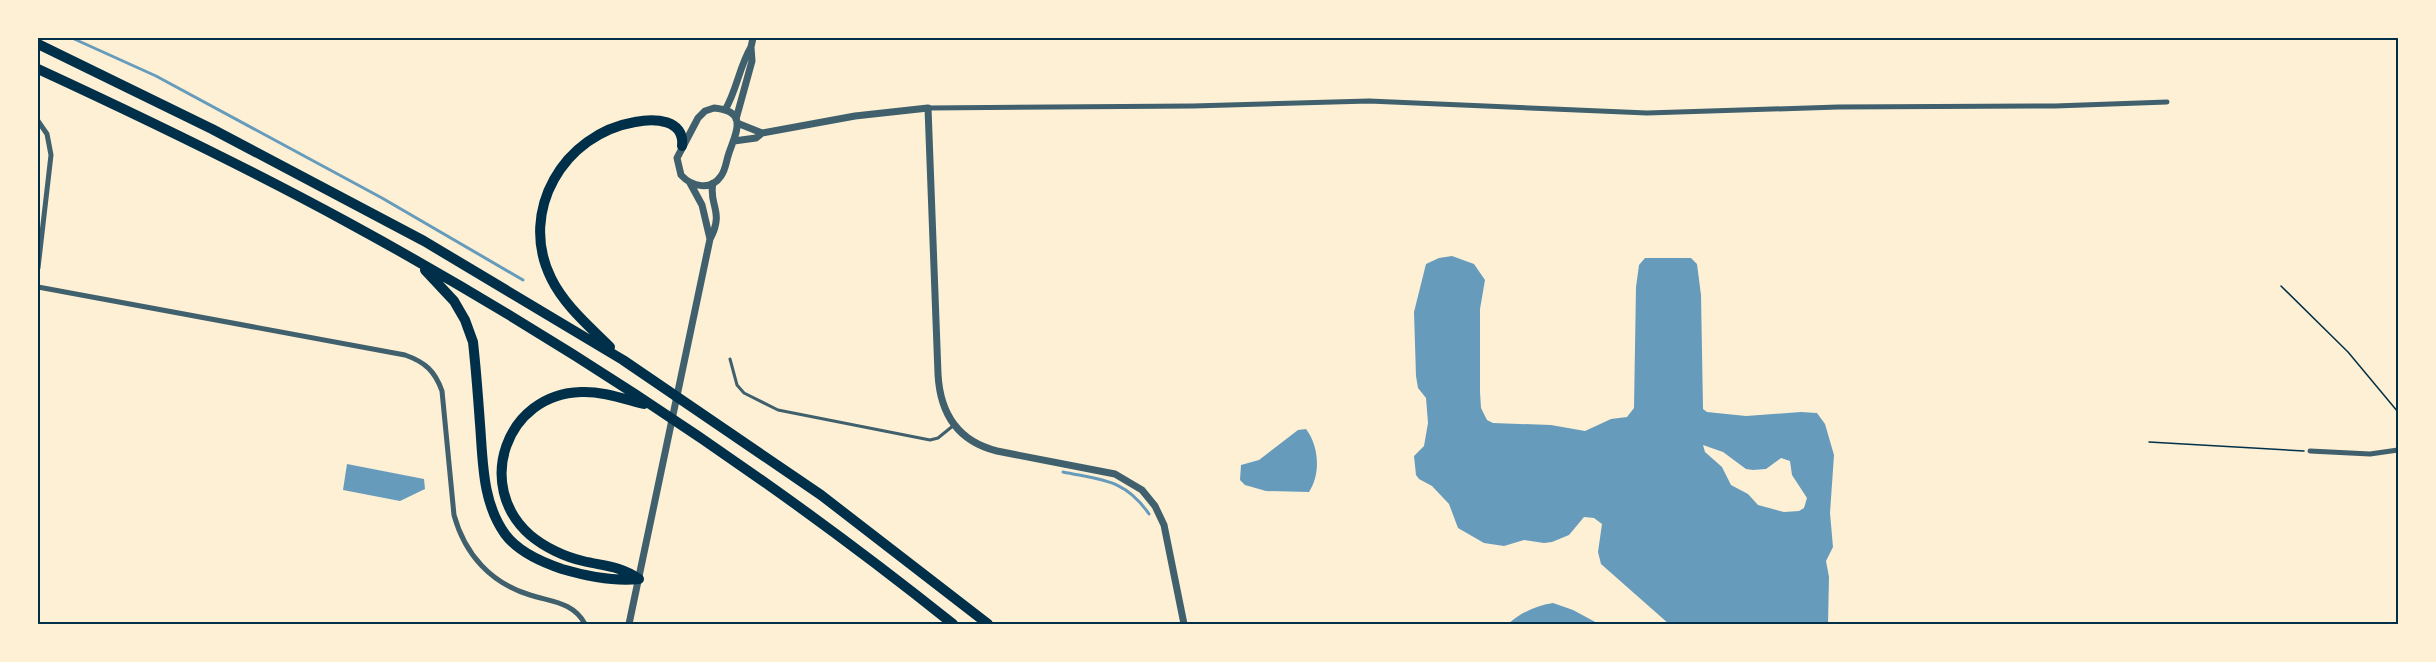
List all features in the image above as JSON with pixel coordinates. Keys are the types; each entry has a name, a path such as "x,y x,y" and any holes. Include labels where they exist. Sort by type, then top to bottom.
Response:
{"highway":[{"path":"38,44 213,129 424,241 623,360 821,495 988,624"},
{"path":"38,69 209,151 347,222 532,330 654,407 782,495 954,624"},
{"path":"623,360 561,295 550,277 544,261 541,241 544,203 564,163 580,146 604,131 638,121 660,120 669,123 680,132 683,139 682,146"},
{"path":"418,263 454,302 465,320 473,342 484,482 493,512 505,534 522,551 551,565 581,574 624,580 639,579"},
{"path":"639,579 626,570 582,561 555,551 530,536 513,516 505,498 501,470 505,448 517,422 535,406 557,396 581,392 611,396 654,407"}],"street":[{"path":"690,183 700,186 713,183 721,177 738,132 736,121 750,70 753,38"},
{"path":"725,110 736,89 743,60 751,47"},
{"path":"734,141 756,138 762,133 855,116 928,108 1193,106 1369,101 1647,113 1838,107 2055,106 2167,102"},
{"path":"928,108 938,385 941,402 954,425 973,442 989,449 1115,474 1142,490 1155,506 1164,525 1184,624"},
{"path":"710,238 704,212 690,183 681,175 678,168 677,158 682,146 701,114 710,109 725,110 736,121 762,133"},
{"path":"38,121 47,134 51,155 38,268"},
{"path":"629,624 710,238 717,215 712,192 713,183"},
{"path":"38,286 405,355 424,364 435,374 442,392 454,515 460,534 472,556 485,570 506,585 570,607 578,613 585,624"},
{"path":"2310,451 2370,454 2398,450"}],"lane":[{"path":"730,359 737,385 744,393 778,410 930,440 938,438 954,425"}],"path":[{"path":"2281,286 2348,352 2398,412"},
{"path":"2149,442 2310,451"}],"water":[{"path":"1452,256 1474,264 1485,280 1480,309 1480,392 1481,408 1487,420 1493,423 1551,425 1585,431 1611,419 1627,417 1634,408 1636,287 1639,265 1645,258 1691,258 1697,264 1701,295 1703,409 1707,412 1746,416 1817,413 1825,424 1834,455 1830,513 1833,547 1826,561 1829,577 1828,624 1669,624 1601,564 1598,552 1602,524 1594,518 1584,517 1569,535 1552,542 1524,540 1504,546 1484,543 1458,528 1449,504 1432,486 1416,475 1414,456 1424,446 1428,423 1426,398 1418,388 1416,376 1414,312 1426,264 1439,258","holes":["1703,445 1723,452 1746,469 1753,470 1766,469 1781,458 1790,461 1792,475 1807,498 1804,508 1799,511 1784,512 1758,505 1748,494 1731,485 1722,467 1705,452"]},
{"path":"1306,429 1314,443 1317,460 1313,485 1309,492 1266,491 1245,485 1240,480 1241,465 1259,460 1298,430"},
{"path":"347,464 424,479 425,489 400,501 343,490"},
{"path":"1553,603 1573,610 1599,624 1508,624 1529,610"}],"waterway":[{"path":"72,38 156,76 382,198 523,280"},
{"path":"1063,472 1122,487 1140,502 1149,514"}]}
